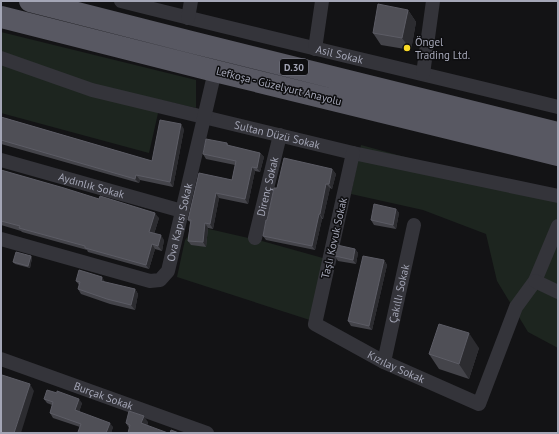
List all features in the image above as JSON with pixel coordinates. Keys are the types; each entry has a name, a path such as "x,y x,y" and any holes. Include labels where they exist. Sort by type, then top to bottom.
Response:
{"highway":[{"name":"Lefkoşa - Güzelyurt Anayolu","path":"30,1 558,133"},
{"name":"Lefkoşa - Güzelyurt Anayolu","path":"1,16 215,71 558,155"}],"street":[{"name":"Asil Sokak","path":"121,1 558,107"},
{"path":"188,18 191,1"},
{"path":"315,49 322,1"},
{"path":"423,74 433,1"},
{"name":"Sultan Düzü Sokak","path":"1,58 92,90 353,153 558,196"},
{"name":"Ova Kapısı Sokak","path":"1,239 150,281 160,280 168,271 215,71"},
{"name":"Direnç Sokak","path":"255,238 280,135"},
{"name":"Taşlı Kovuk Sokak","path":"315,324 353,153"},
{"name":"Aydınlık Sokak","path":"1,160 182,211"},
{"name":"Çakıllı Sokak","path":"384,362 414,225"},
{"path":"558,226 535,281 558,292"},
{"name":"Kızılay Sokak","path":"315,324 384,362 480,404 516,307 535,281"},
{"name":"Burçak Sokak","path":"1,358 207,433"}],"shaded area":[{"path":"1,32 196,80 196,108 161,100 149,153 1,113"},
{"path":"361,145 558,199 558,348 528,332 497,281 486,234 423,210 351,194"},
{"path":"196,226 262,241 330,260 316,322 177,277 185,240"}],"building":[{"path":"378,4 408,10 402,38 373,33"},
{"path":"1,117 152,161 160,120 181,124 170,182 136,175 135,179 1,140"},
{"path":"206,139 227,143 227,145 260,153 257,168 252,167 245,199 216,193 210,224 205,223 203,242 188,241 191,220 188,220 199,173 232,180 236,161 203,154"},
{"path":"284,158 332,169 329,184 326,184 312,246 263,236 274,188 277,188"},
{"path":"1,170 99,199 100,196 155,213 149,232 161,235 158,246 152,244 146,265 19,228 20,226 1,221"},
{"path":"374,204 396,209 393,225 371,220"},
{"path":"337,245 355,249 353,260 335,256"},
{"path":"16,252 31,256 28,266 13,262"},
{"path":"363,256 384,260 369,326 348,321"},
{"path":"79,270 102,277 101,281 135,289 131,305 78,289 80,282 76,281"},
{"path":"439,324 469,333 459,364 429,354"},
{"path":"2,375 30,384 14,433 1,433"},
{"path":"47,390 57,393 57,391 79,399 75,410 110,423 106,433 80,433 78,432 81,424 50,413 53,402 44,399"},
{"path":"129,411 144,416 141,423 168,433 128,433 130,425 126,423"},
{"path":"171,430 179,433 170,433"}],"place":[{"name":"Öngel Trading Ltd.","path":"407,48"}]}
